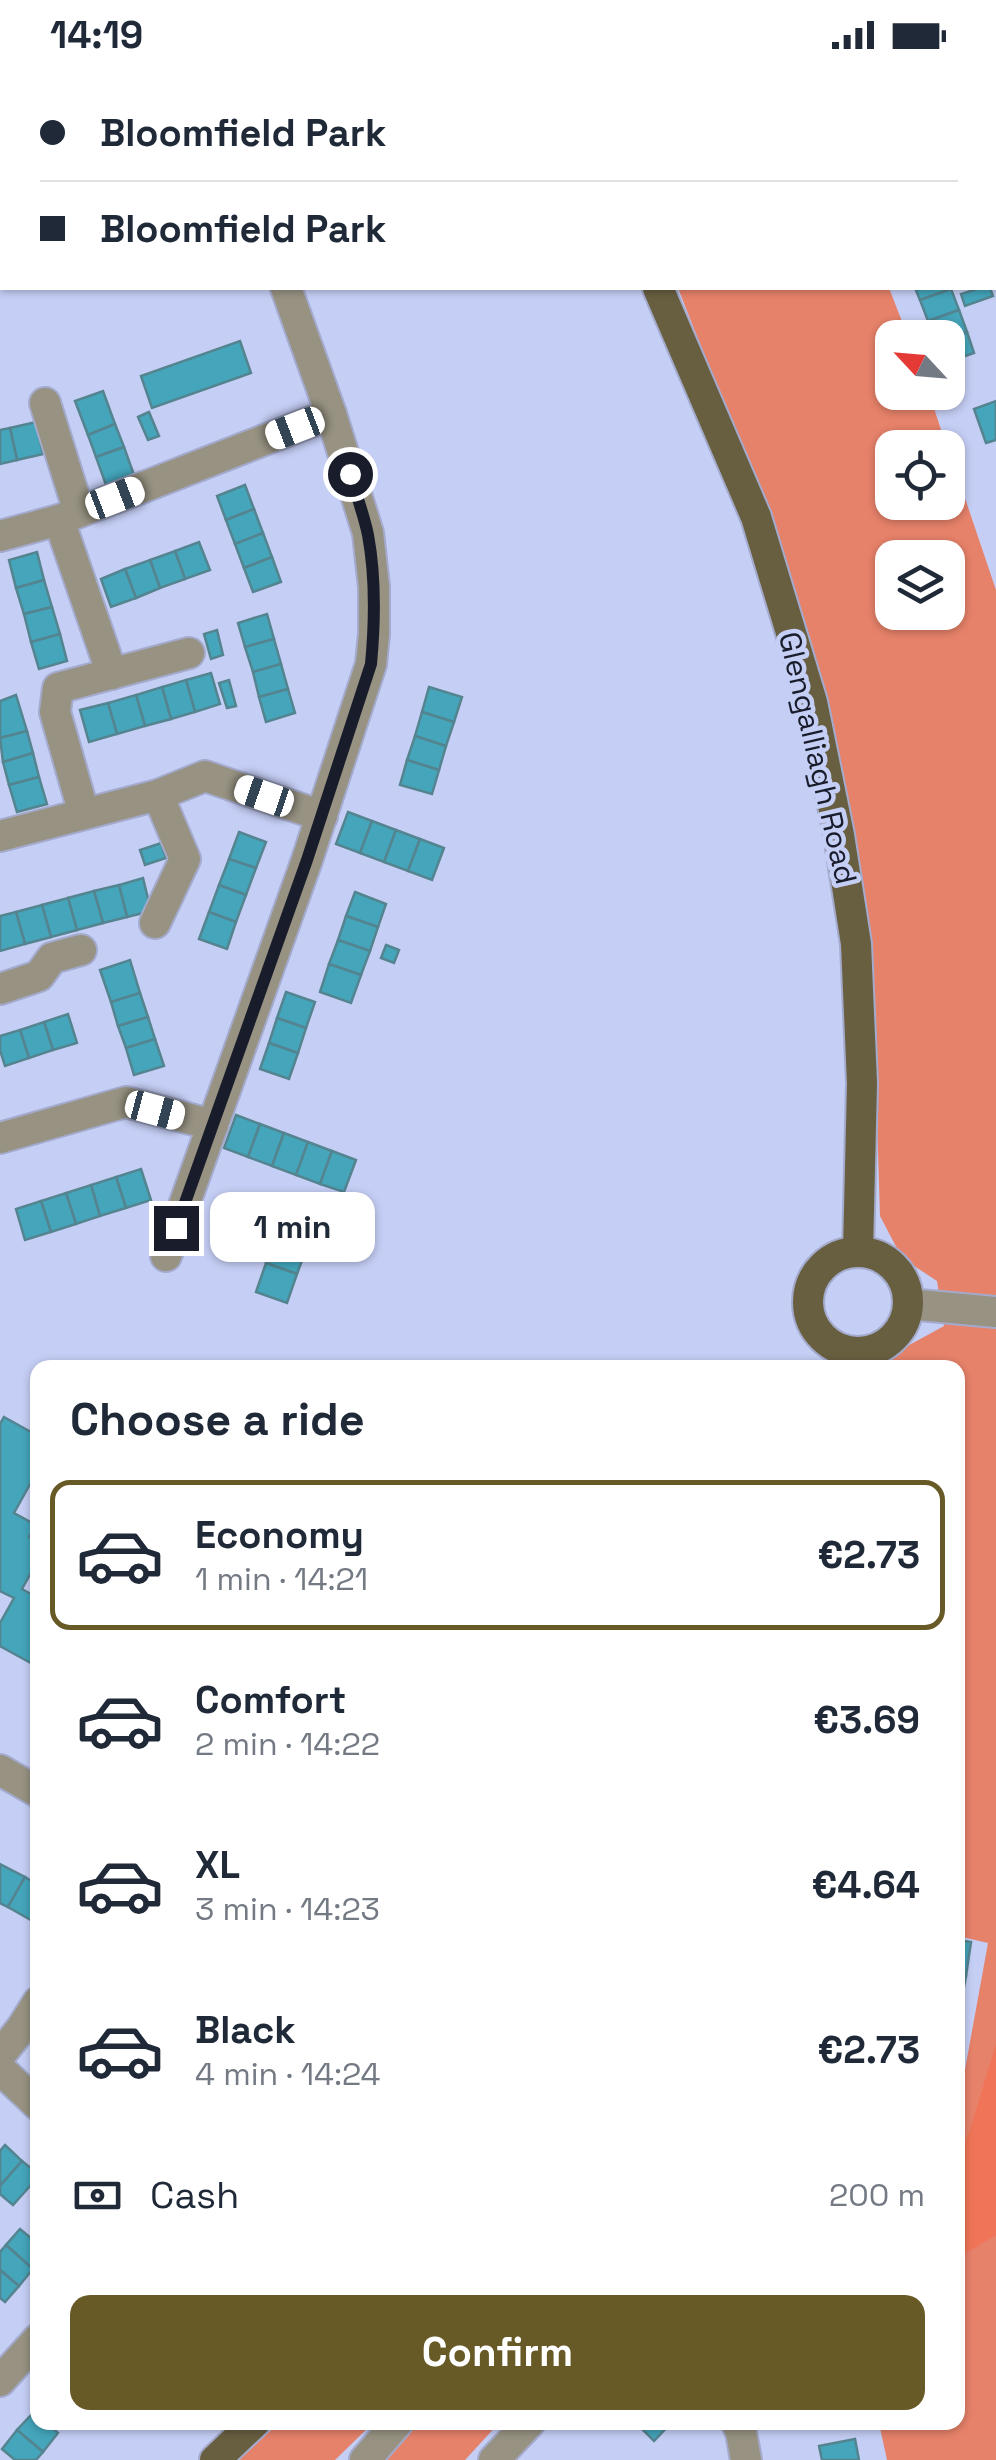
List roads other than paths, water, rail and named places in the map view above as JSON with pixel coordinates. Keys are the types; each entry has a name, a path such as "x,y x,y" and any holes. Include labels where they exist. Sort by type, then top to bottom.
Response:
{"main road":[{"name":"Glengalliagh Road","path":"659,290 756,517 812,702 856,944 862,1083 858,1252"},
{"path":"858,1252 874,1254 889,1262 900,1275 908,1304 904,1322 895,1335 884,1345 852,1360 824,1340 814,1327 808,1295 820,1268 831,1259 858,1252"},
{"path":"215,2460 247,2430"}],"street":[{"path":"166,1256 322,816 371,664 374,586 368,533 287,290"},
{"path":"45,403 69,516 112,674"},
{"path":"0,536 69,516 331,414"},
{"path":"84,814 54,712 58,688 189,652"},
{"path":"0,836 158,795 205,776 322,816"},
{"path":"155,922 184,858 158,795"},
{"path":"0,988 39,976 52,958 81,950"},
{"path":"0,1138 126,1102 213,1125"},
{"path":"908,1304 996,1312"},
{"path":"0,1770 30,1787"},
{"path":"0,2055 30,2015"},
{"path":"0,2069 30,2097"},
{"path":"0,2381 30,2348"},
{"path":"365,2460 391,2430"},
{"path":"494,2460 522,2430"},
{"path":"740,2430 746,2460"}]}
